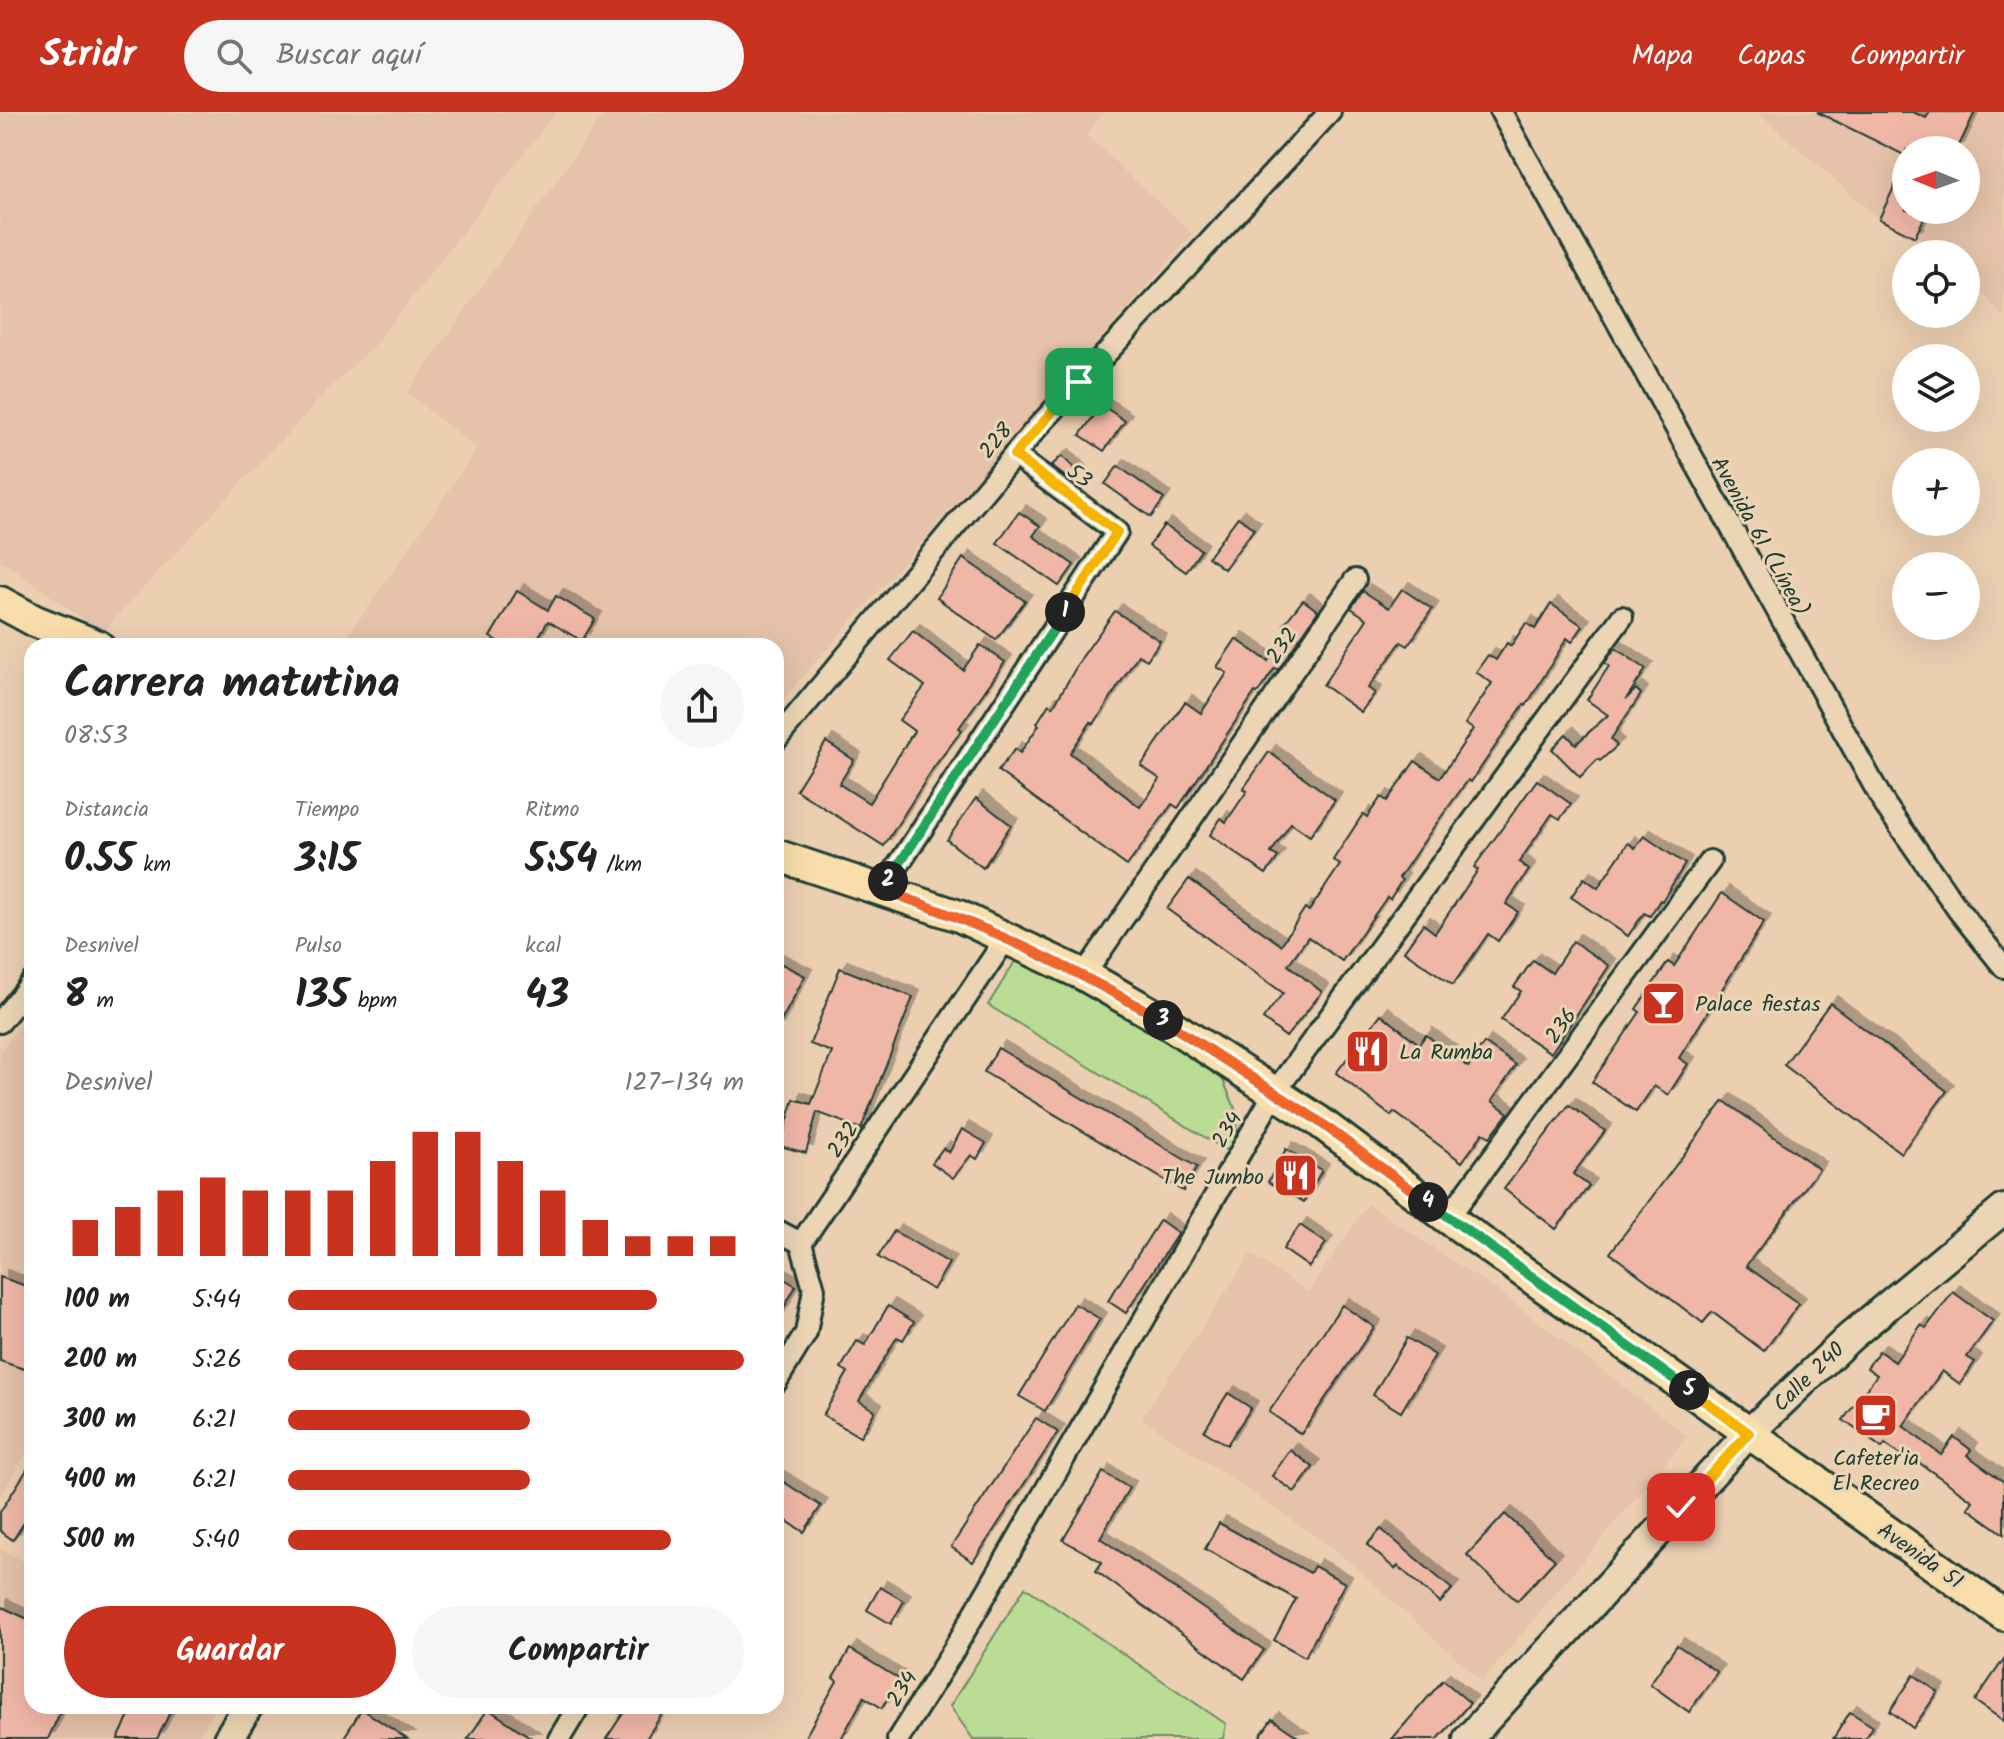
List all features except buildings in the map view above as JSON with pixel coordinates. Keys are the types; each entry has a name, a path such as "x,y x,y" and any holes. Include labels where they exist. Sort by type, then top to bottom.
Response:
{"main road":[{"path":"0,602 35,621 78,638"},
{"name":"Avenida 51","path":"784,858 945,911 1007,937 1084,975 1163,1020 1317,1120 1448,1218 2004,1615"}],"street":[{"name":"228","path":"784,730 1014,455 1330,112"},
{"name":"Avenida 61 (Línea)","path":"1501,112 1800,657 1885,805 1959,911 2004,967"},
{"name":"53","path":"882,890 1117,532 1014,455"},
{"name":"232","path":"1084,975 1355,580"},
{"name":"234","path":"898,1739 953,1651 1275,1092 1622,617"},
{"name":"236","path":"1448,1218 1710,861"},
{"name":"232","path":"801,1243 1007,937"},
{"path":"0,1022 24,992"},
{"name":"Calle 240","path":"1468,1739 1749,1433 1850,1337 2004,1209"},
{"path":"784,1234 801,1243 814,1289 806,1333 784,1369"},
{"path":"228,1739 243,1714"},
{"path":"559,1739 574,1714"}],"shaded area":[{"path":"0,112 556,112 378,341 331,387 102,632 0,560"},
{"path":"605,112 1104,112 1086,135 1193,234 784,698 784,638 347,638 477,449 407,393"},
{"path":"1757,112 2004,112 2004,317 1980,290 1980,240 1924,240 1879,219"},
{"path":"24,1020 24,1457 0,1497 0,1052"},
{"path":"1368,1204 1502,1294 1688,1436 1482,1681 1332,1547 1141,1418 1251,1254 1308,1292"},
{"path":"0,1548 24,1562 24,1714 212,1714 196,1739 0,1739"}],"green space":[{"path":"1019,955 1177,1044 1223,1080 1235,1108 1237,1131 1229,1152 988,1005"},
{"path":"1025,1587 1226,1724 1223,1739 973,1739 950,1706"}],"place":[{"name":"Palace fiestas","path":"1664,1003"},
{"name":"La Rumba","path":"1368,1051"},
{"name":"The Jumbo","path":"1295,1176"},
{"name":"Cafeter'ia El Recreo","path":"1876,1416"}],"route":[{"path":"1079,382 1014,455 1117,532 882,890 945,911 1007,937 1084,975 1163,1020 1317,1120 1448,1218 1749,1433 1681,1507"}]}
